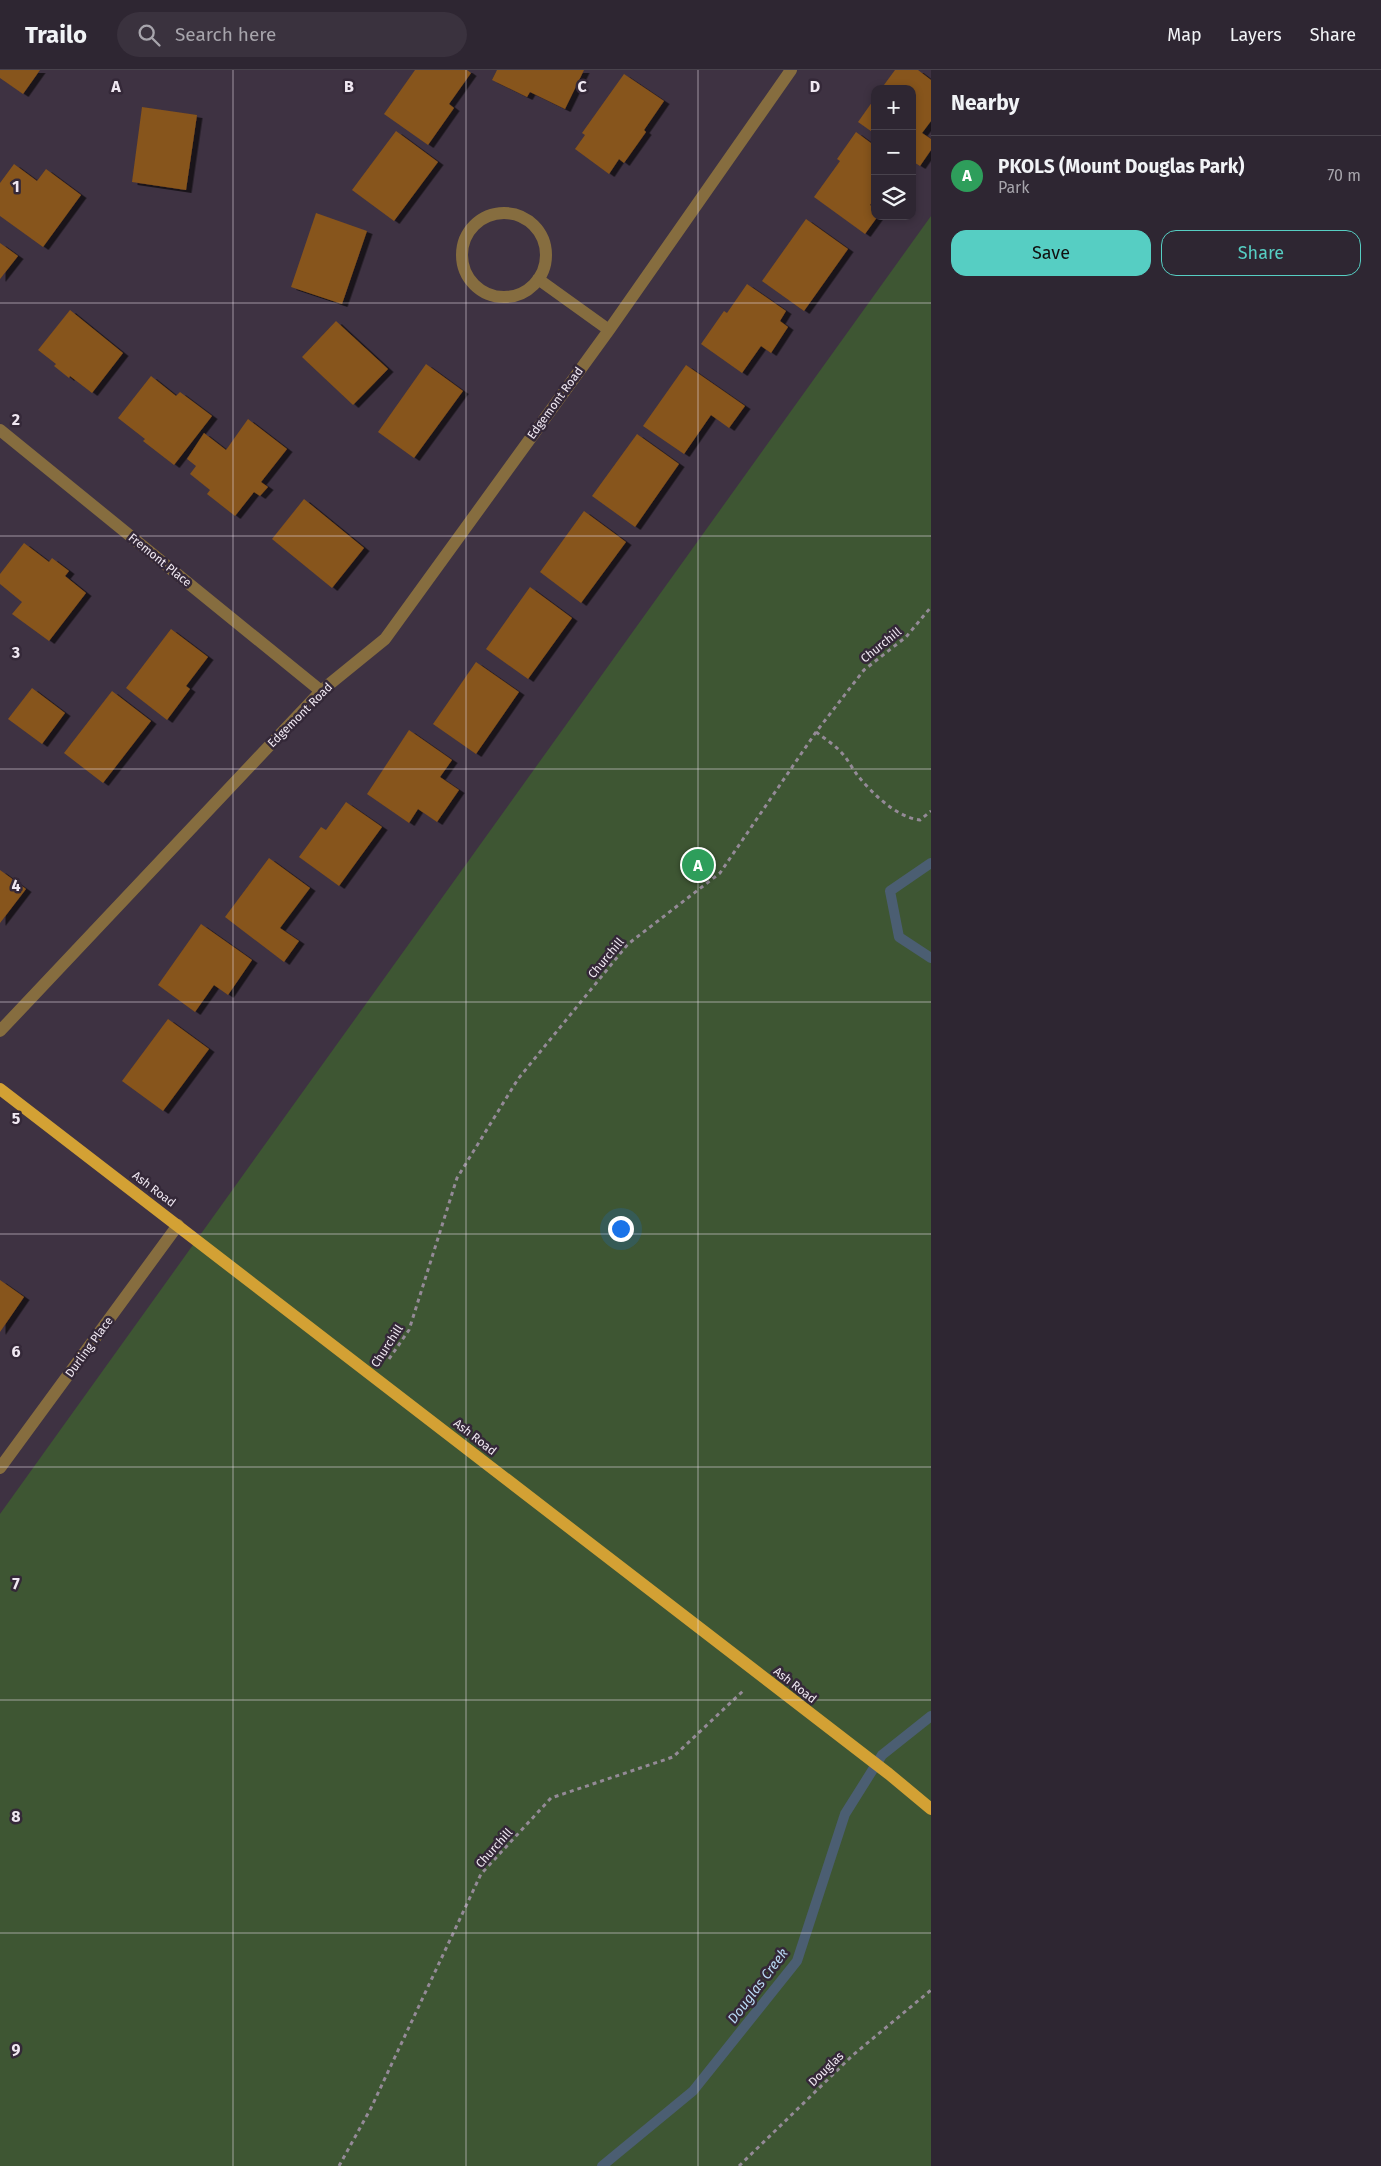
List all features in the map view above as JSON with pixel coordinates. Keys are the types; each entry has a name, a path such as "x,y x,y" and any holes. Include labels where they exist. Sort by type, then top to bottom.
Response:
{"main road":[{"name":"Ash Road","path":"0,1088 889,1774 931,1809"}],"street":[{"name":"Edgemont Road","path":"0,1032 321,691 385,639 609,330 791,70"},
{"path":"514,214 527,219 537,228 544,240 546,254 544,267 538,279 528,289 515,295 501,297 487,293 475,285 466,274 462,261 462,247 467,234 476,223 488,215 514,214"},
{"path":"538,279 609,330"},
{"name":"Fremont Place","path":"0,430 321,691"},
{"name":"Durling Place","path":"0,1468 178,1225"}],"path":[{"name":"Churchill","path":"376,1378 409,1330 457,1178 518,1079 628,944 720,873 816,732 864,670 906,638 931,607"},
{"path":"816,732 840,751 876,794 901,814 910,819 920,820 931,811"},
{"name":"Churchill","path":"339,2166 371,2108 481,1874 551,1798 673,1757 760,1675"},
{"name":"Douglas","path":"739,2166 853,2055 931,1990"}],"green space":[{"path":"931,216 931,2166 0,2166 0,1514"}],"building":[{"path":"0,70 40,70 23,94 0,78"},
{"path":"415,70 467,70 471,73 449,104 454,108 428,145 384,114"},
{"path":"497,70 584,70 565,109 530,92 527,97 492,80"},
{"path":"895,70 918,70 931,80 931,121 922,133 931,139 931,150 920,166 916,164 916,85 884,85"},
{"path":"624,74 664,101 644,130 646,132 624,163 619,159 609,174 575,149 585,135 582,133"},
{"path":"871,104 871,131 858,122"},
{"path":"142,107 197,115 186,190 132,182"},
{"path":"396,131 438,162 394,221 352,190"},
{"path":"856,132 871,143 870,205 871,220 875,220 865,234 814,197 840,161 837,159"},
{"path":"14,164 37,181 46,169 81,195 43,247 0,216 0,183"},
{"path":"316,213 367,231 342,304 291,287"},
{"path":"806,219 848,249 804,311 762,281"},
{"path":"0,243 18,256 0,279"},
{"path":"747,284 786,311 780,321 788,327 771,353 761,346 742,373 701,344 724,311 727,313"},
{"path":"70,310 123,353 92,393 70,376 69,378 54,366 56,364 38,350"},
{"path":"336,321 388,369 353,405 302,357"},
{"path":"426,364 463,391 414,458 378,432"},
{"path":"686,365 745,406 729,428 711,415 684,454 643,426"},
{"path":"151,376 176,396 180,392 212,416 174,465 143,441 145,439 118,418"},
{"path":"248,419 287,449 261,482 268,487 260,496 254,492 235,516 207,494 210,490 190,474 196,466 187,459 204,433 226,450"},
{"path":"637,434 679,464 635,527 592,496"},
{"path":"304,499 364,548 332,588 272,539"},
{"path":"584,511 626,542 581,603 540,572"},
{"path":"24,543 49,562 52,558 69,571 65,576 86,593 49,641 12,614 22,602 0,584 0,574"},
{"path":"530,587 572,618 528,679 486,649"},
{"path":"171,629 208,657 186,686 190,689 167,720 126,688"},
{"path":"476,662 519,692 476,754 433,724"},
{"path":"32,688 65,713 42,744 8,719"},
{"path":"112,691 151,721 103,783 64,753"},
{"path":"409,730 452,760 440,777 459,790 437,822 418,809 409,823 367,794"},
{"path":"346,802 382,827 339,886 299,857 321,827 326,830"},
{"path":"269,858 310,888 280,928 299,941 284,962 225,917"},
{"path":"0,870 26,889 0,923"},
{"path":"201,924 252,960 228,995 214,985 195,1012 158,985"},
{"path":"168,1019 209,1049 163,1111 122,1081"},
{"path":"0,1280 24,1297 0,1332"}],"waterway":[{"name":"Douglas Creek","path":"931,863 890,891 899,937 931,958"},
{"name":"Douglas Creek","path":"602,2166 693,2091 797,1961 845,1814 882,1755 931,1716"}],"place":[{"name":"PKOLS (Mount Douglas Park)","path":"698,865"}]}
